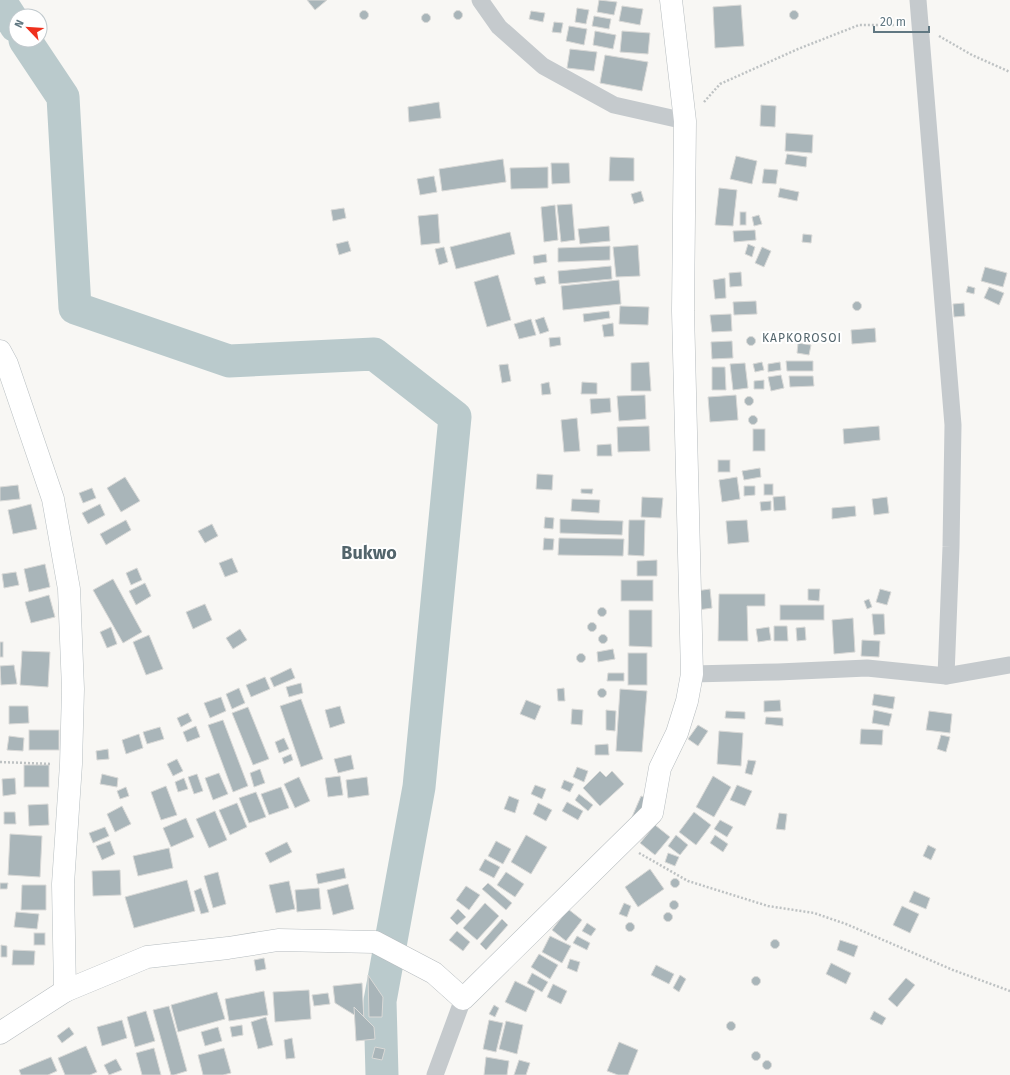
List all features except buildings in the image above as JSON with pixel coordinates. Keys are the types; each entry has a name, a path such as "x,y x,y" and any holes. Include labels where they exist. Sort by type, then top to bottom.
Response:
{"main road":[{"path":"0,1033 65,991 146,957 228,948 278,940 375,942 434,973 463,999 652,813 660,768 677,733 687,701 692,674 683,310 685,121 671,0"},
{"path":"0,351 7,364 53,499 70,589 73,689 71,764 63,884 65,991"}],"street":[{"path":"480,0 499,27 543,66 614,105 685,121"},
{"path":"918,0 952,425 951,547 946,676"},
{"path":"692,674 867,668 946,676 1010,665"},
{"path":"435,1075 463,999"}],"path":[{"path":"685,121 720,84 798,48 859,25 919,25 972,55 1010,72"},
{"path":"0,762 71,764"},
{"path":"619,844 643,854 688,881 768,906 814,913 854,927 953,970 1010,991"}],"waterway":[{"path":"0,1 8,14"},
{"path":"30,48 63,97 75,308 229,361 374,354 455,417 419,787 380,1001 382,1075"}],"district":[{"name":"KAPKOROSOI","path":"802,338"},
{"name":"Bukwo","path":"369,553"}]}
